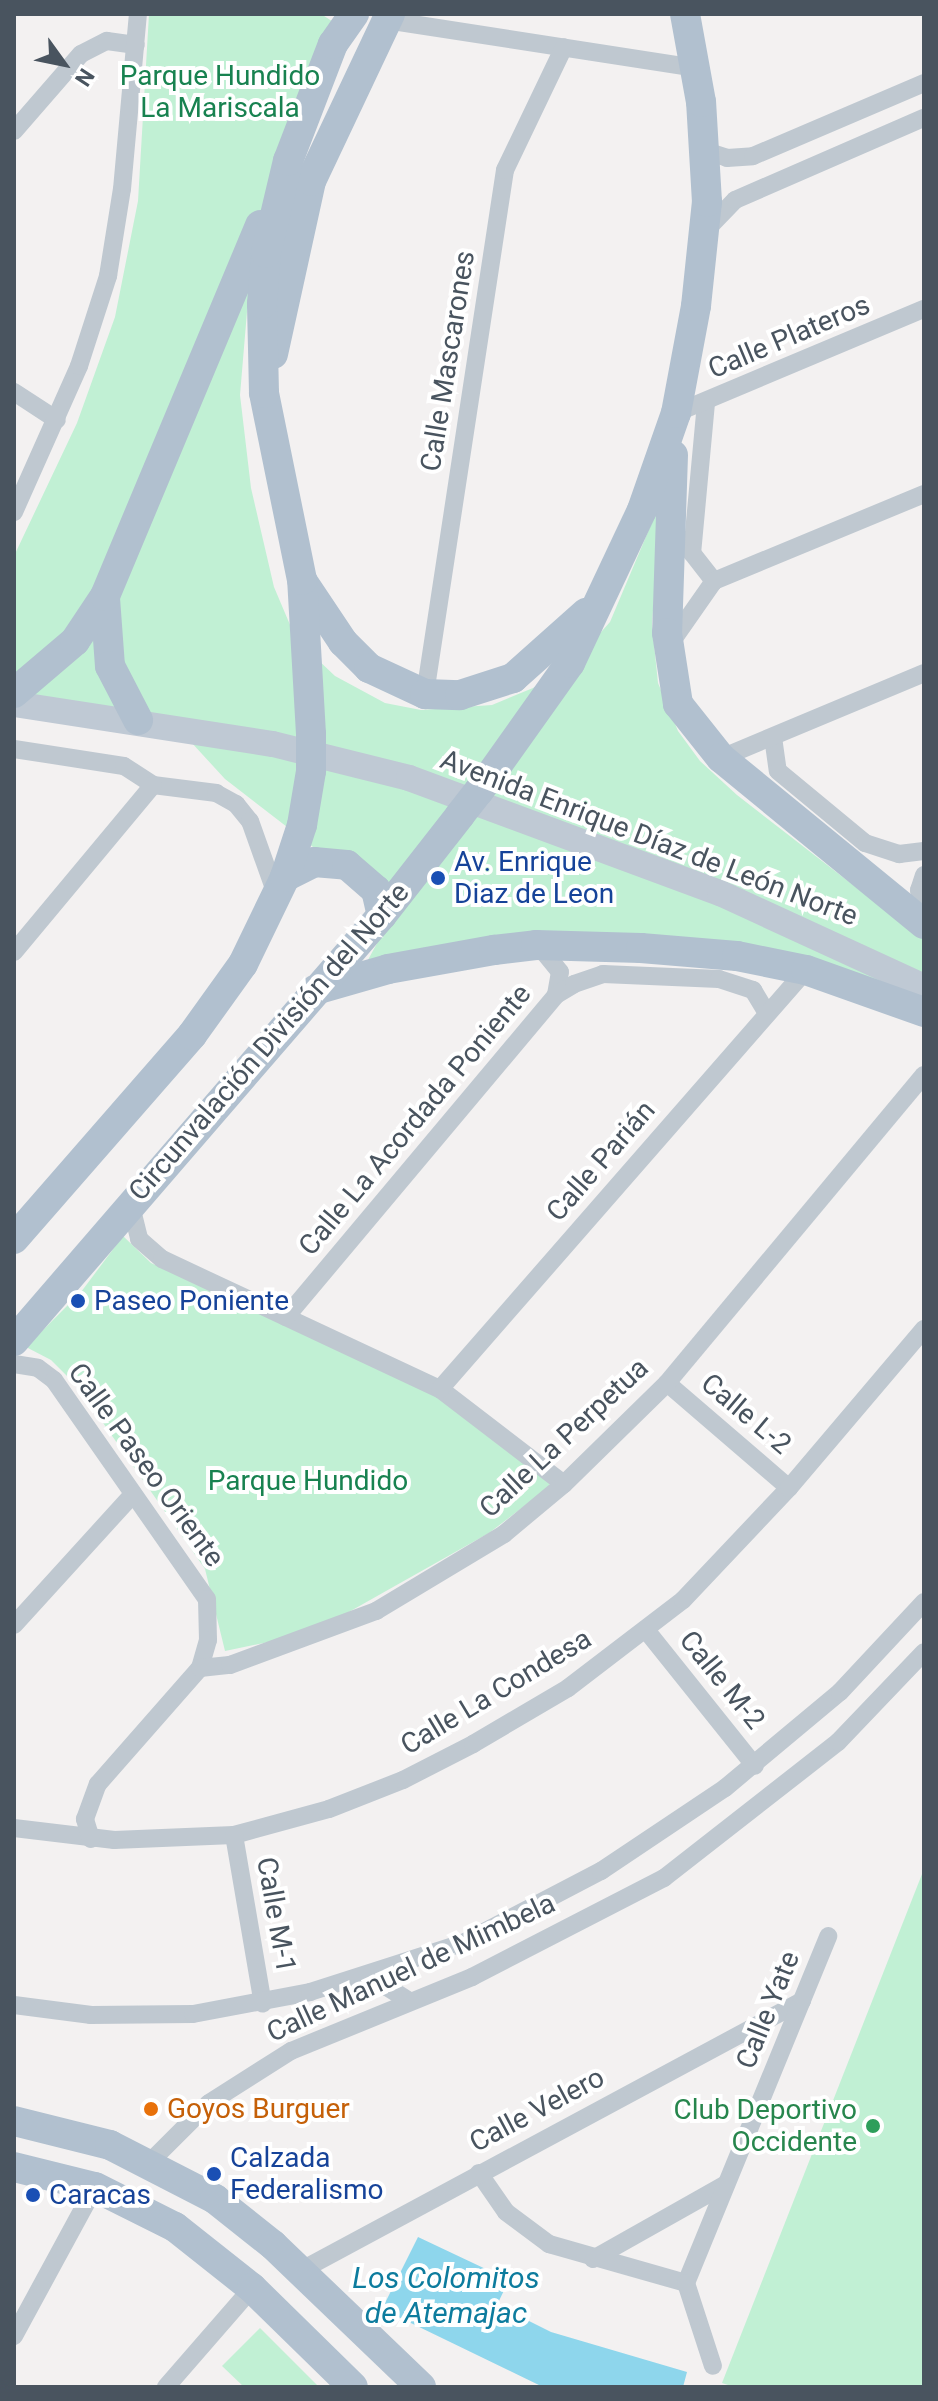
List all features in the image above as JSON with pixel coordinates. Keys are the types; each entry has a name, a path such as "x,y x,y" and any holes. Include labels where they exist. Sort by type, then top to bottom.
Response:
{"main road":[{"path":"14,693 75,641 105,596 280,188 333,44 354,14"},
{"name":"Circunvalación División del Norte","path":"14,1341 130,1202 382,915 479,791 562,677 605,591 676,413 703,237 706,151 695,68 682,16"},
{"path":"264,393 311,181 388,17"},
{"path":"14,1239 192,1035 243,964 281,886 302,825 311,771 311,734 302,580 264,393 266,253 280,188"},
{"path":"676,413 680,554 668,650 678,704 721,758 924,924"},
{"path":"302,580 343,642 369,668 425,694 460,695 513,678 605,591"},
{"path":"105,596 110,666 138,720"},
{"name":"Avenida Enrique Díaz de León Norte","path":"14,704 138,720 273,744 423,783 720,893 924,987"},
{"path":"281,886 314,862 347,865 376,890 382,915"},
{"path":"313,991 419,962 536,945 687,949 806,970 924,1012"},
{"path":"14,2121 85,2136 150,2162 215,2199 300,2271 421,2387"},
{"path":"14,2167 95,2187 175,2227 252,2288 353,2387"}],"street":[{"path":"14,512 57,420 108,276 138,14"},
{"path":"388,17 695,68"},
{"path":"14,131 88,49 107,41 136,45"},
{"name":"Calle Mascarones","path":"425,694 505,170 564,47"},
{"path":"706,151 727,158 753,156 924,83"},
{"path":"703,237 714,217 735,200 924,118"},
{"name":"Calle Plateros","path":"676,413 924,309"},
{"path":"14,392 57,420"},
{"path":"706,403 680,554 714,581"},
{"path":"668,650 679,624 714,581 924,494"},
{"path":"721,758 924,673"},
{"path":"773,737 778,771 865,843 899,854 924,851"},
{"path":"14,749 124,766 153,785 203,789 236,804 250,821 281,886"},
{"path":"14,952 153,785"},
{"path":"924,875 919,890 924,913"},
{"name":"Calle La Acordada Poniente","path":"286,1317 556,995 557,962 536,945"},
{"name":"Calle Parián","path":"440,1389 806,970"},
{"path":"556,995 603,974 719,979 753,990 767,1013"},
{"name":"Calle La Perpetua","path":"200,1668 230,1665 376,1611 504,1534 564,1484 667,1383 924,1075"},
{"path":"130,1202 146,1249 440,1389 564,1484"},
{"name":"Calle La Condesa","path":"14,1828 91,1839 234,1835 329,1809 403,1780 568,1688 646,1630 720,1564 924,1329"},
{"name":"Calle Paseo Oriente","path":"14,1364 38,1368 54,1380 207,1599 208,1640 200,1668"},
{"name":"Calle L-2","path":"667,1383 789,1488"},
{"path":"14,1625 133,1494"},
{"name":"Calle Manuel de Mimbela","path":"14,2005 141,2016 263,2004 363,1978 463,1943 601,1871 667,1831 755,1766 840,1692 924,1602"},
{"name":"Calle M-2","path":"646,1630 755,1766"},
{"name":"Calle Manuel de Mimbela","path":"150,2162 177,2130 242,2079 291,2051 472,1977 664,1878 838,1742 924,1652"},
{"path":"91,1839 85,1819 98,1784 200,1668"},
{"name":"Calle M-1","path":"234,1835 263,2004"},
{"name":"Calle Yate","path":"686,2283 828,1936"},
{"path":"398,1967 387,1987 409,2001"},
{"path":"363,1978 380,1992 369,2018"},
{"name":"Calle Velero","path":"300,2271 802,2001"},
{"path":"479,2173 506,2212 549,2244 686,2283 713,2366"},
{"path":"593,2259 726,2184"},
{"path":"14,2336 95,2187"},
{"path":"166,2387 252,2288"}],"green space":[{"name":"Parque Hundido La Mariscala","path":"149,14 321,14 338,25 248,300 240,395 251,488 274,587 296,639 335,676 385,703 421,710 492,705 533,688 577,659 610,622 661,501 652,624 658,683 678,731 700,761 737,795 924,940 924,991 712,946 363,969 387,925 387,904 225,779 168,717 14,698 14,556 77,423 115,317 138,201"},
{"name":"Parque Hundido","path":"123,1236 151,1263 444,1399 550,1483 548,1488 489,1533 347,1613 293,1637 225,1651 205,1569 78,1387 51,1360 26,1347 81,1292"},
{"name":"Club Deportivo Occidente","path":"924,1869 924,2387 734,2387 722,2383"},
{"path":"260,2328 319,2387 244,2387 222,2366"}],"water":[{"name":"Los Colomitos de Atemajac","path":"418,2237 509,2280 497,2305 551,2332 687,2372 683,2387 543,2387 382,2309"}],"place":[{"name":"Av. Enrique Diaz de Leon","path":"438,878"},
{"name":"Paseo Poniente","path":"78,1301"},
{"name":"Goyos Burguer","path":"151,2109"},
{"name":"Club Deportivo Occidente","path":"873,2126"},
{"name":"Calzada Federalismo","path":"214,2174"},
{"name":"Caracas","path":"33,2195"}]}
